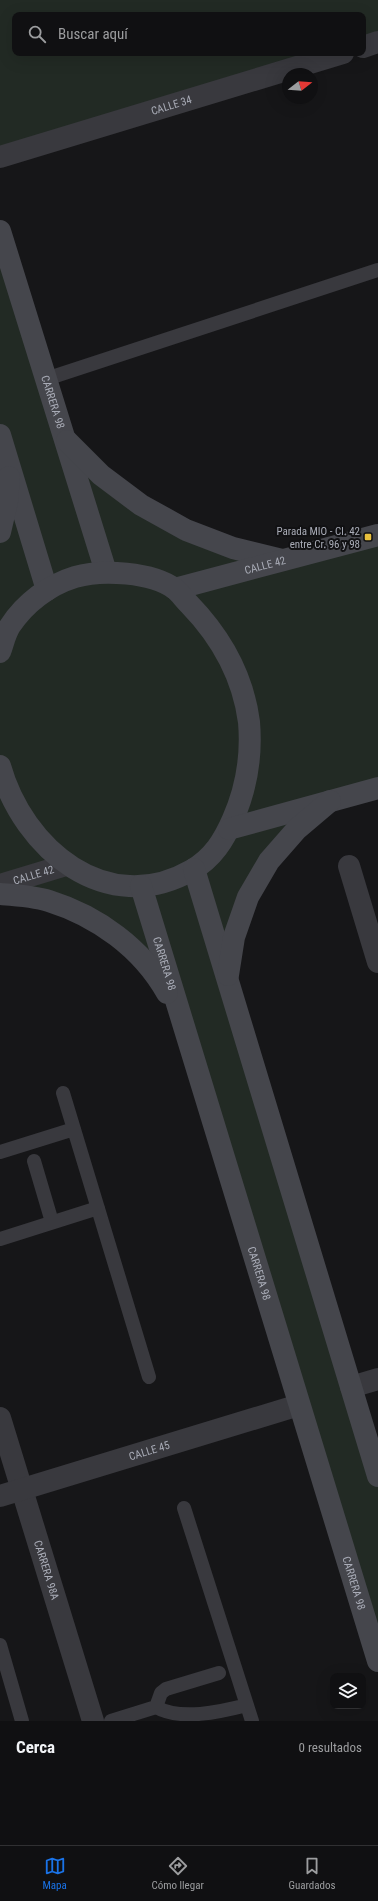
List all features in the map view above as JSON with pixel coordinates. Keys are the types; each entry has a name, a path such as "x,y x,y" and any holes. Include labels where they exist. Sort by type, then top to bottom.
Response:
{"street":[{"path":"366,46 378,42"},
{"name":"CALLE 34","path":"0,157 333,56"},
{"name":"CARRERA 98","path":"0,231 106,572"},
{"path":"0,435 47,590"},
{"path":"64,439 101,475 141,506 186,530 233,548 282,560"},
{"path":"0,532 7,502 10,468"},
{"name":"CALLE 42","path":"175,589 378,535"},
{"path":"0,652 4,629 30,603 47,590 66,580 86,574 106,572 130,574 154,580 175,589 203,618 225,649 240,684 248,721 250,759 243,796 229,829 219,847 194,869 177,878 159,884 141,886 114,885 89,878 66,865 46,846 28,824 14,801 0,766"},
{"path":"229,829 378,788"},
{"path":"227,980 234,937 248,897 270,861 297,828 330,801"},
{"name":"CALLE 42","path":"0,885 66,865"},
{"path":"349,866 378,962"},
{"path":"194,869 378,1476"},
{"name":"CARRERA 98","path":"141,886 378,1661"},
{"path":"0,894 47,900 91,918 129,945 135,951 160,981 183,1023"},
{"path":"351,1387 378,1379"},
{"name":"CALLE 45","path":"0,1496 299,1404"},
{"name":"CARRERA 98A","path":"0,1418 92,1721"}],"lane":[{"path":"46,379 378,270"},
{"path":"63,1093 149,1377"},
{"path":"0,1152 74,1129"},
{"path":"34,1161 52,1222"},
{"path":"0,1239 98,1208"},
{"path":"184,1508 252,1721"},
{"path":"0,1645 22,1721"},
{"path":"156,1707 161,1692 166,1689 219,1673"},
{"path":"156,1707 163,1713 182,1719 199,1717 248,1705"},
{"path":"111,1721 156,1707"}],"shaded area":[{"path":"0,0 378,0 378,42 366,46 366,12 12,12 12,56 333,56 294,68 282,68 282,71 0,157"},
{"path":"0,231 64,439 141,505 282,560 378,535 378,788 330,801 270,861 227,980 378,1476 378,1661 160,981 91,918 0,894"}],"place":[{"name":"Parada MIO - Cl. 42 entre Cr. 96 y 98","path":"368,537"}]}
